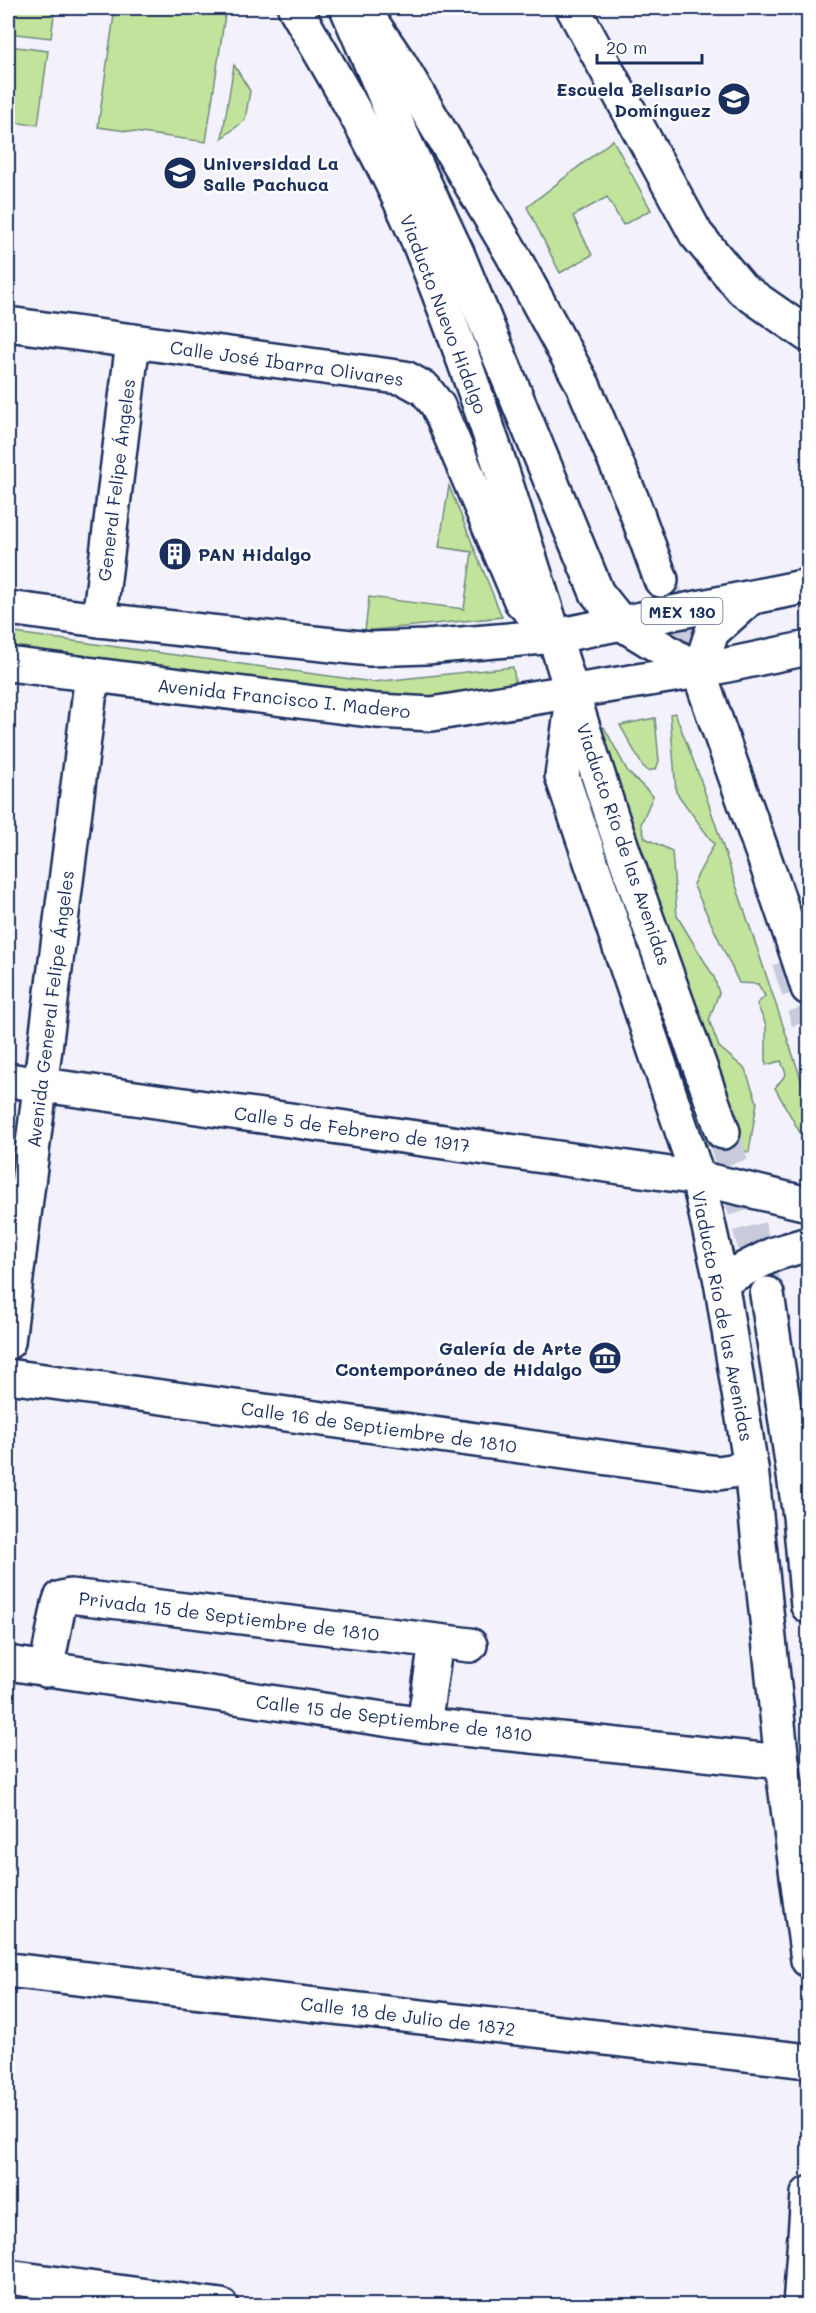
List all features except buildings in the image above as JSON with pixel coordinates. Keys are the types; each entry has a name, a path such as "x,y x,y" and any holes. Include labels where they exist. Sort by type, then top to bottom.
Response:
{"street":[{"name":"Viaducto Nuevo Hidalgo","path":"295,8 352,105 388,175 418,242 473,384 556,636"},
{"path":"347,8 399,129 457,253 597,593 621,623 699,671"},
{"path":"362,8 400,64 511,252 583,385 632,500 661,580"},
{"path":"573,8 696,234 742,289 808,335"},
{"name":"Calle José Ibarra Olivares","path":"8,324 405,378 425,388 438,406 521,601 556,636"},
{"name":"General Felipe Ángeles","path":"99,620 133,341"},
{"name":"MEX 130","path":"556,636 808,586"},
{"path":"749,599 712,632 699,671 731,769 800,935 808,988"},
{"path":"8,608 370,649 426,647 556,636"},
{"name":"Viaducto Río de las Avenidas","path":"556,636 609,806 723,1132"},
{"name":"Avenida Francisco I. Madero","path":"8,664 377,711 432,714 699,671 808,648"},
{"name":"Avenida General Felipe Ángeles","path":"8,1342 92,675"},
{"name":"Viaducto Río de las Avenidas","path":"574,692 562,776 698,1178 721,1281 751,1468 782,1762 808,1960"},
{"name":"Calle 5 de Febrero de 1917","path":"8,1080 698,1178 808,1204"},
{"path":"721,1281 774,1254 808,1244"},
{"path":"767,1293 800,1516 808,1606"},
{"name":"Calle 16 de Septiembre de 1810","path":"8,1376 718,1473 751,1468"},
{"name":"Privada 15 de Septiembre de 1810","path":"46,1670 59,1604 61,1598 70,1596 470,1645"},
{"path":"424,1725 436,1642"},
{"name":"Calle 15 de Septiembre de 1810","path":"8,1663 424,1725 782,1762"},
{"name":"Calle 18 de Julio de 1872","path":"8,1970 808,2061"},
{"path":"800,2306 808,2194"},
{"path":"8,2277 221,2306"}],"green space":[{"path":"8,8 55,8 51,38 8,33"},
{"path":"115,8 226,8 206,142 98,127"},
{"path":"8,46 48,51 38,125 8,122"},
{"path":"234,65 250,91 245,120 222,138"},
{"path":"613,140 651,210 623,225 607,197 573,216 592,255 560,273 527,207"},
{"path":"449,486 502,617 365,631 369,597 464,609 472,552 439,547"},
{"path":"8,632 373,682 513,667 516,686 420,701 8,653"},
{"path":"675,713 700,778 808,1100 808,1147 775,1088 786,1074 781,1061 766,1065 766,1025 757,1004 765,996 758,984 739,983 693,884 714,844 676,792 670,714"},
{"path":"655,718 659,761 656,769 648,771 642,765 620,725"},
{"path":"604,727 628,772 653,796 641,824 645,838 672,851 677,916 714,977 719,993 709,1020 719,1047 745,1069 757,1102 749,1152 700,1144 739,1134 596,729"}],"tunnel":[{"path":"661,580 696,683"},
{"path":"788,960 808,1021"},
{"path":"723,1132 766,1289"}],"place":[{"name":"Escuela Belisario Domínguez","path":"734,99"},
{"name":"Universidad La Salle Pachuca","path":"180,173"},
{"name":"PAN Hidalgo","path":"175,554"},
{"name":"Galería de Arte Contemporáneo de Hidalgo","path":"605,1358"}]}
